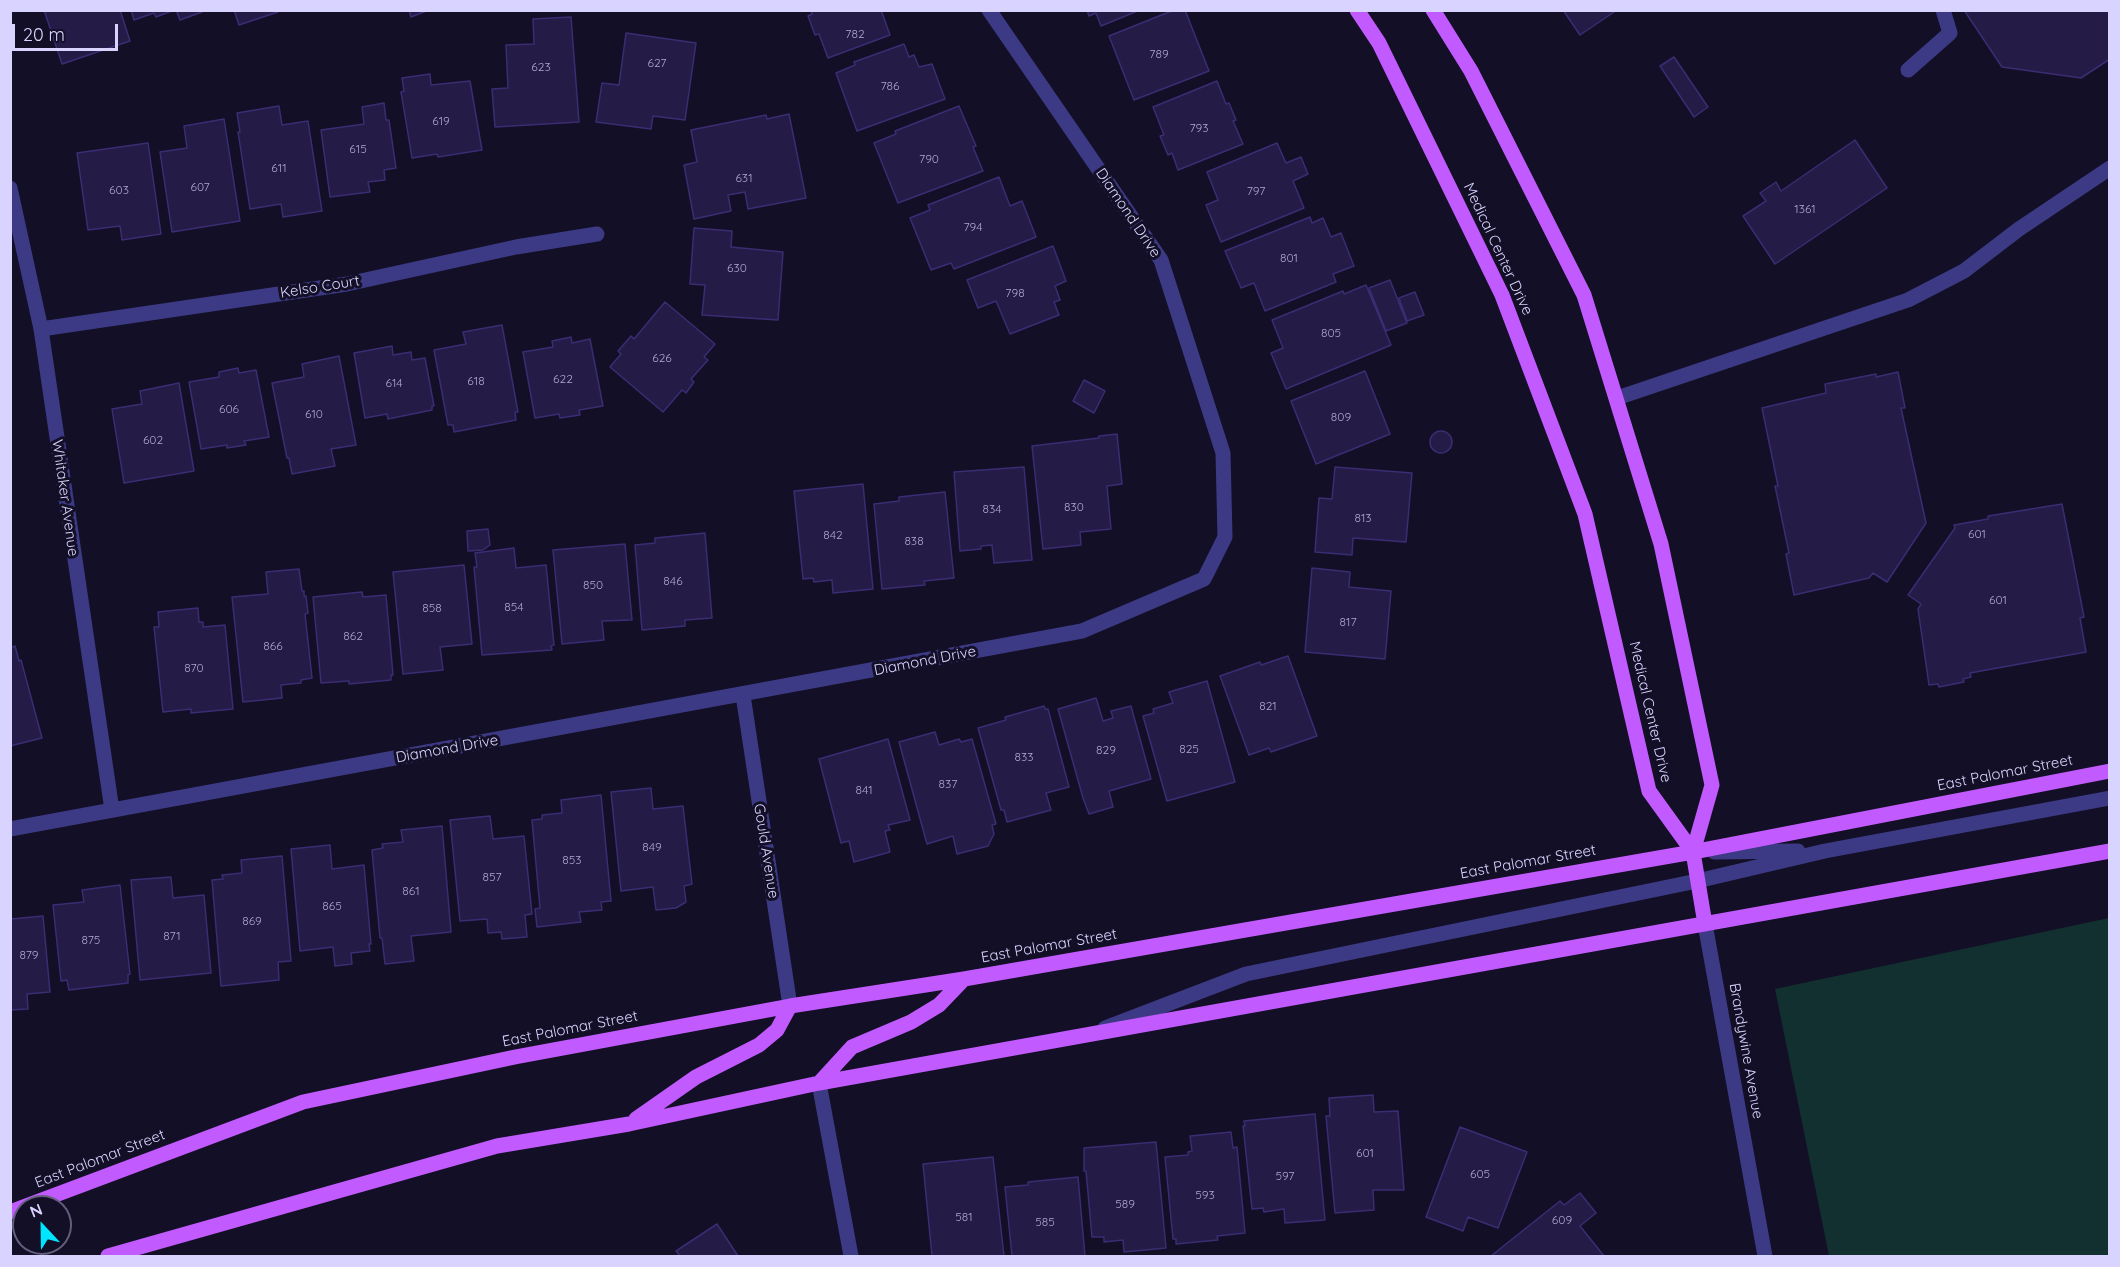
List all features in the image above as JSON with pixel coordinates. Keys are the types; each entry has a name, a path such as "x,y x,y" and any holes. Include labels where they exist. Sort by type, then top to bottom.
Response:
{"main road":[{"name":"Medical Center Drive","path":"1358,10 1380,43 1502,295 1585,514 1649,791 1693,852"},
{"path":"1433,10 1472,71 1584,295 1617,398 1661,544 1712,785 1693,852"},
{"name":"East Palomar Street","path":"10,1212 303,1102 526,1055 790,1006 964,979 1693,852 2109,771"},
{"path":"108,1257 497,1146 629,1124 819,1083 2109,851"},
{"name":"Brandywine Avenue","path":"1693,852 1705,924"},
{"path":"819,1083 852,1047 911,1022 939,1005 964,979"},
{"path":"629,1124 696,1077 759,1045 777,1029 790,1006"}],"street":[{"name":"Diamond Drive","path":"10,829 1082,631 1204,579 1225,537 1223,453 1161,260 989,10"},
{"path":"1908,70 1950,33 1943,10"},
{"path":"1617,398 1908,300 1964,271 2019,229 2109,168"},
{"name":"Whitaker Avenue","path":"10,188 41,329 112,810"},
{"name":"Kelso Court","path":"41,329 347,284 516,247 597,234"},
{"name":"Gould Avenue","path":"743,695 790,1006"},
{"path":"1086,1035 1246,974 1697,882 1825,851 2109,798"},
{"path":"1693,852 1825,851"},
{"name":"Brandywine Avenue","path":"1705,924 1765,1257"},
{"path":"819,1083 851,1257"}],"green space":[{"path":"2109,918 2109,1256 1829,1256 1775,989"}],"building":[{"path":"44,10 120,10 130,41 62,64"},
{"path":"131,10 174,10 156,17 154,13 134,20"},
{"path":"176,10 202,10 202,12 180,20"},
{"path":"234,10 278,10 278,12 239,25"},
{"path":"409,10 429,10 411,17"},
{"path":"811,10 881,10 890,35 828,58 819,34 815,35 808,16 812,14"},
{"path":"1087,10 1140,10 1101,26 1096,13 1089,16"},
{"path":"1174,10 1185,10 1209,71 1134,100 1109,36"},
{"path":"1563,10 1617,10 1580,35"},
{"path":"1964,10 2110,10 2110,59 2081,78 2002,67"},
{"path":"571,17 579,122 495,127 492,89 508,88 506,45 534,44 533,19"},
{"path":"626,33 696,43 685,120 653,116 651,129 596,122 602,83 619,85"},
{"path":"904,44 909,57 914,55 919,67 932,64 945,99 857,131 836,73 855,65 854,62"},
{"path":"1674,57 1708,107 1694,117 1660,66"},
{"path":"430,74 431,85 470,81 482,150 438,157 437,154 412,158 401,92 404,91 402,78"},
{"path":"1217,81 1226,104 1229,103 1236,120 1233,121 1243,144 1178,170 1172,153 1168,155 1160,136 1164,135 1153,107"},
{"path":"384,103 386,120 389,120 396,168 384,170 385,180 368,182 370,192 330,197 321,130 364,124 362,107"},
{"path":"279,106 282,125 308,121 322,211 283,217 281,204 250,209 237,113"},
{"path":"959,106 976,146 973,147 983,171 898,203 874,143 896,134 895,131"},
{"path":"789,114 806,198 748,209 745,192 728,195 731,211 694,219 684,165 697,162 691,130 766,115 767,119"},
{"path":"224,119 240,221 172,232 160,152 187,148 184,126"},
{"path":"1855,140 1887,188 1775,264 1743,216 1766,201 1760,193 1776,182 1781,191"},
{"path":"148,143 161,234 122,240 120,226 88,230 77,153"},
{"path":"1277,143 1286,163 1301,157 1308,174 1293,181 1304,208 1221,242 1206,205 1218,200 1207,172"},
{"path":"999,177 1010,206 1022,201 1036,237 954,269 951,263 931,270 910,218 930,210 928,205"},
{"path":"1310,217 1312,223 1323,218 1331,237 1341,233 1354,266 1333,274 1336,282 1265,311 1254,283 1241,288 1225,251"},
{"path":"694,228 732,231 731,247 783,252 778,320 702,315 705,285 690,284"},
{"path":"1053,246 1066,281 1055,286 1060,300 1054,302 1059,315 1010,334 996,301 978,308 967,280"},
{"path":"1390,280 1407,323 1386,331 1369,288"},
{"path":"1366,285 1391,345 1286,389 1271,353 1283,348 1272,320 1343,291 1344,294"},
{"path":"1415,292 1424,315 1407,321 1399,298"},
{"path":"665,302 715,344 704,357 708,360 691,379 694,382 686,393 682,390 663,412 610,367 621,354 618,351 631,336 634,339"},
{"path":"502,325 518,412 515,412 516,420 454,432 453,425 448,425 434,350 466,344 463,332"},
{"path":"571,337 572,343 590,339 603,406 579,410 580,415 560,418 559,414 535,418 523,352 553,347 552,341"},
{"path":"392,346 393,355 411,352 412,360 425,358 434,406 432,410 388,419 387,414 365,418 354,353"},
{"path":"339,356 356,445 331,449 335,466 292,474 272,383 304,377 302,364"},
{"path":"238,368 239,373 256,370 269,437 244,441 246,445 201,449 189,382 219,377 219,372"},
{"path":"1365,371 1390,434 1316,464 1291,401"},
{"path":"1898,372 1905,408 1901,408 1926,523 1887,582 1873,573 1869,578 1794,595 1786,554 1789,553 1775,486 1778,486 1762,408 1826,393 1825,384"},
{"path":"1084,380 1105,391 1094,413 1073,401"},
{"path":"179,383 194,471 124,483 112,409 142,404 140,391"},
{"path":"1441,431 1449,434 1452,442 1449,450 1441,453 1433,450 1430,442 1433,434"},
{"path":"1117,434 1122,484 1107,486 1111,529 1080,532 1081,545 1043,549 1032,446"},
{"path":"1024,467 1032,560 994,563 992,545 981,546 981,549 960,551 954,472"},
{"path":"1335,467 1412,473 1406,542 1353,538 1352,555 1315,552 1319,498 1332,499"},
{"path":"863,484 873,589 833,593 832,580 814,582 813,578 803,579 794,491"},
{"path":"945,492 954,578 924,581 925,585 882,589 874,504 899,501 899,497"},
{"path":"2062,504 2084,617 2080,618 2086,652 1970,673 1971,677 1963,679 1964,682 1939,687 1938,684 1929,685 1918,609 1921,604 1908,595 1955,528 1954,525 1988,519 1988,516"},
{"path":"488,529 490,545 483,550 468,551 467,531"},
{"path":"705,533 712,618 685,620 685,626 642,630 635,545 655,543 655,538"},
{"path":"625,544 632,620 602,621 604,640 562,644 553,550"},
{"path":"514,548 516,568 546,565 554,645 551,646 552,650 482,655 474,567 477,567 475,553"},
{"path":"464,565 472,644 440,647 443,670 403,674 393,572"},
{"path":"1312,568 1350,572 1349,587 1391,591 1385,659 1305,652"},
{"path":"299,569 302,591 306,596 308,613 305,614 312,678 301,680 301,683 281,685 282,698 243,702 232,597 268,594 266,572"},
{"path":"362,592 363,597 386,595 393,675 391,675 391,680 349,684 349,681 321,683 313,597"},
{"path":"198,608 199,622 203,622 203,627 225,625 233,709 191,713 191,709 163,712 154,627 159,627 158,612"},
{"path":"15,646 19,661 21,660 42,738 10,746 10,648"},
{"path":"1288,656 1317,736 1271,752 1269,748 1249,755 1220,676 1260,662 1261,665"},
{"path":"1207,681 1235,782 1167,801 1143,716 1154,713 1153,709 1173,703 1169,692"},
{"path":"1096,698 1103,721 1113,718 1111,711 1131,706 1151,779 1109,791 1113,807 1089,814 1058,709"},
{"path":"1044,706 1048,709 1069,787 1046,793 1051,810 1007,822 1004,810 1001,810 978,728 1006,720 1005,717"},
{"path":"935,732 939,745 959,739 961,742 972,739 996,824 992,825 994,834 988,846 957,854 953,836 927,844 899,742"},
{"path":"888,739 910,820 888,825 890,830 885,831 890,852 854,862 849,841 841,843 819,759"},
{"path":"651,788 653,809 683,806 692,884 684,886 686,902 676,908 656,910 653,887 621,891 611,792"},
{"path":"601,795 611,901 601,902 602,910 579,912 581,922 537,927 535,909 540,908 532,820 542,819 542,815 562,813 561,800"},
{"path":"490,816 493,839 524,836 532,914 525,915 527,937 502,939 501,932 488,933 487,919 460,921 450,820"},
{"path":"442,826 451,932 411,936 414,961 385,964 382,938 380,938 372,850 383,848 382,844 403,842 401,830"},
{"path":"330,845 332,869 364,865 371,944 369,944 370,951 351,953 352,964 335,966 333,947 300,951 291,849"},
{"path":"282,856 291,961 278,962 279,980 221,986 212,880 223,879 222,875 242,873 241,860"},
{"path":"171,877 173,898 204,895 211,973 140,980 131,880"},
{"path":"120,885 130,974 128,983 69,990 67,980 61,981 53,905 84,902 82,890"},
{"path":"10,907 11,919 43,916 50,992 27,994 28,1009 10,1010"},
{"path":"1373,1095 1374,1112 1398,1111 1404,1190 1373,1190 1374,1210 1335,1213 1326,1116 1330,1116 1329,1098"},
{"path":"1315,1114 1325,1220 1285,1223 1284,1209 1264,1212 1263,1208 1252,1209 1244,1121"},
{"path":"1460,1127 1527,1152 1498,1228 1468,1217 1463,1231 1426,1217"},
{"path":"1231,1132 1233,1148 1237,1147 1245,1233 1217,1236 1218,1240 1176,1244 1176,1239 1173,1239 1165,1157 1188,1155 1188,1152 1192,1151 1190,1136"},
{"path":"1156,1142 1166,1248 1124,1252 1123,1240 1104,1242 1104,1237 1092,1237 1086,1171 1084,1171 1084,1148"},
{"path":"993,1157 1004,1256 932,1256 923,1164"},
{"path":"1078,1177 1085,1256 1012,1256 1005,1187 1028,1185 1028,1182"},
{"path":"1580,1193 1596,1213 1580,1226 1604,1256 1491,1256 1560,1201 1564,1205"},
{"path":"717,1224 738,1256 680,1256 676,1251"}]}
